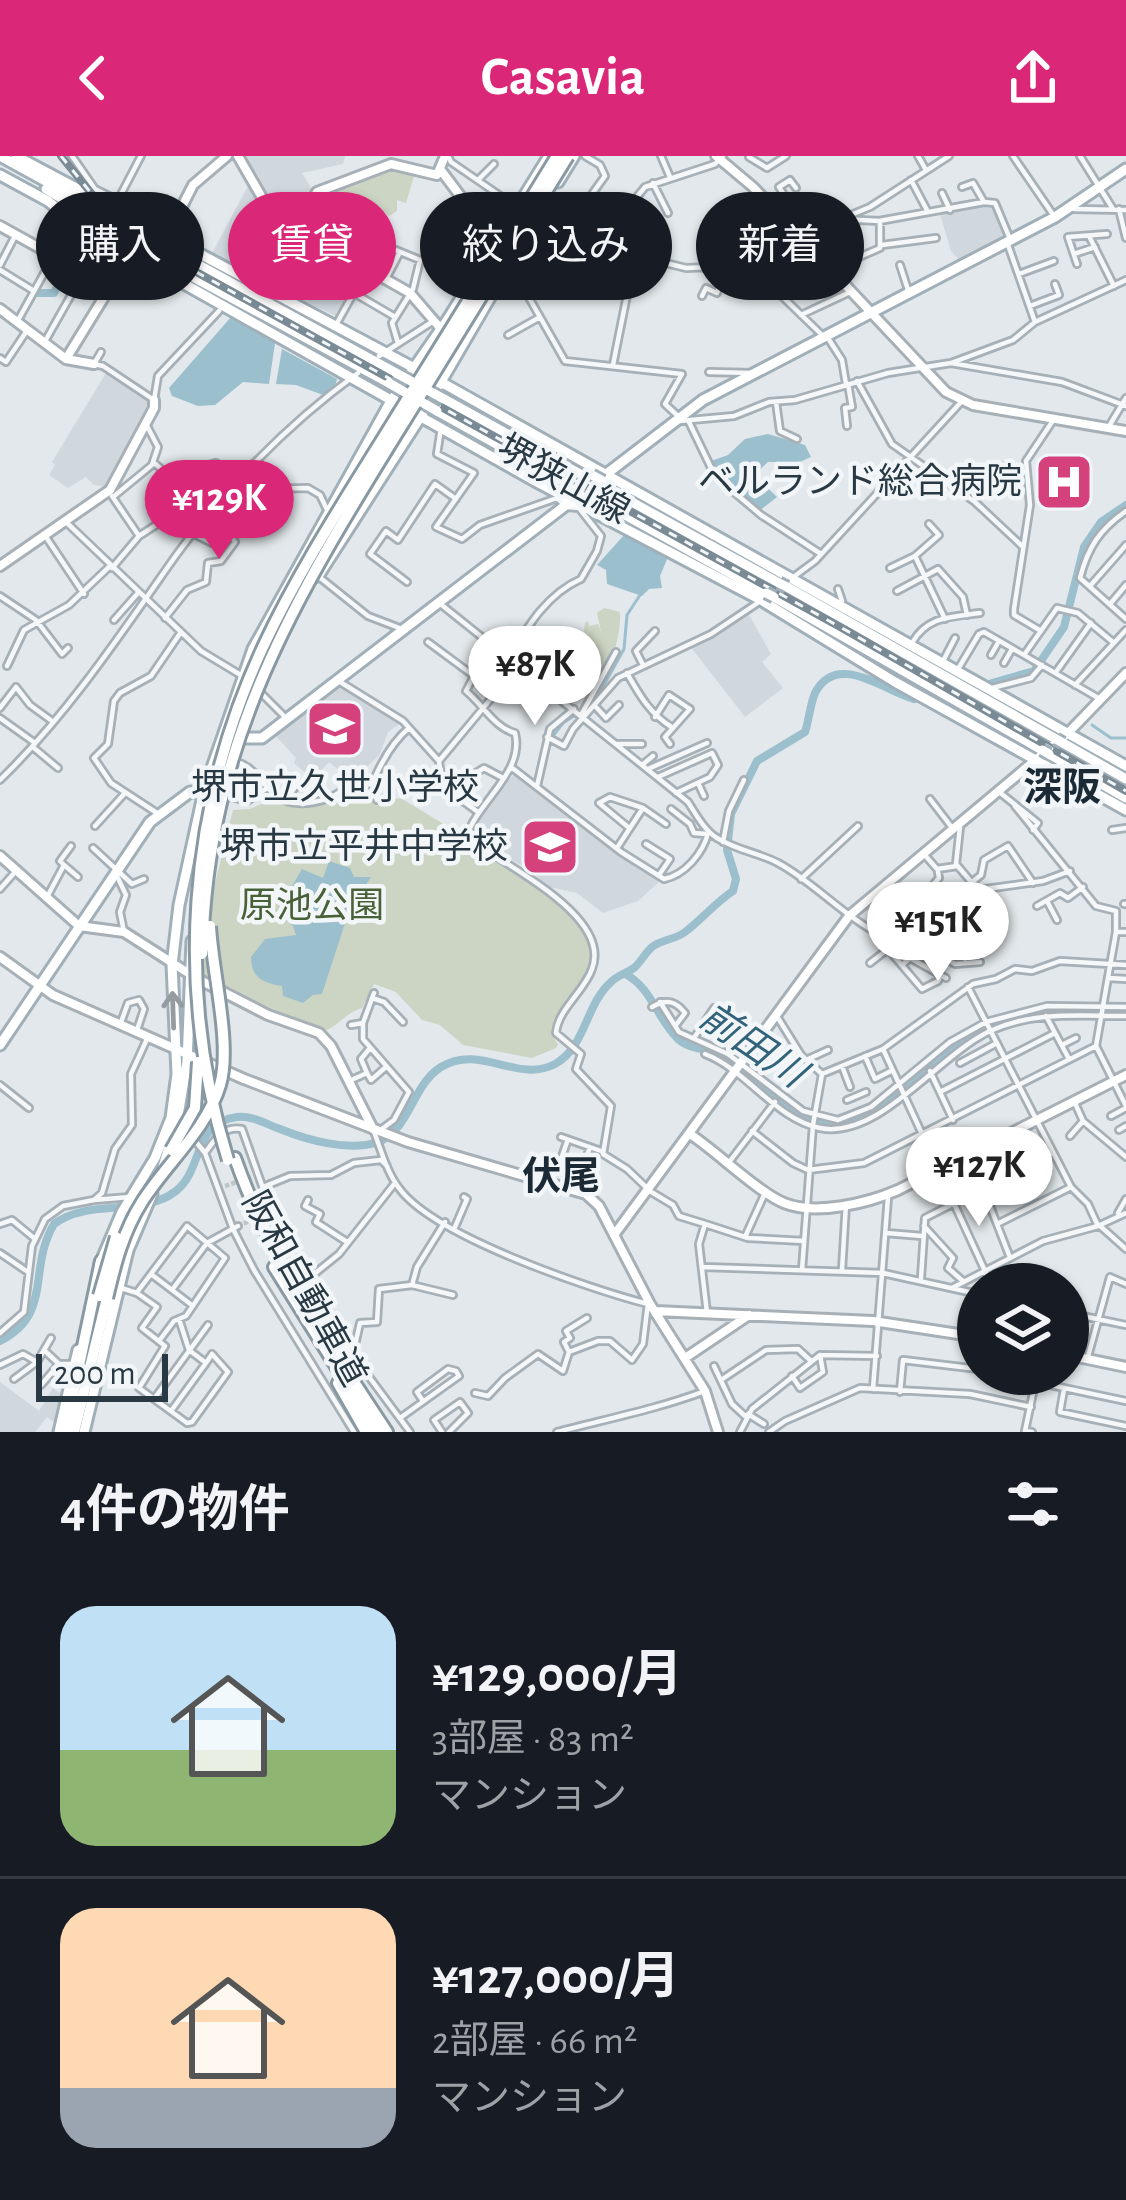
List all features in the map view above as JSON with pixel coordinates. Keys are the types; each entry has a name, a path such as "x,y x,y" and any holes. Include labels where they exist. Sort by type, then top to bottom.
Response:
{"highway":[{"name":"阪和自動車道","path":"377,1432 299,1312 260,1239 232,1159 211,1097 201,1043 196,903 215,782 263,647 322,538 553,156"},
{"name":"阪和自動車道","path":"391,1432 333,1351 273,1249 232,1159 203,1005 203,926 211,845 244,716 290,613 571,156"},
{"path":"75,1412 127,1229 203,1119 222,1077 223,1041 209,921 211,845"},
{"path":"71,1432 115,1240 195,1108 198,1067 190,960 196,903"},
{"path":"71,1432 101,1261"},
{"path":"299,1312 366,1432"},
{"path":"71,1432 110,1319"}],"main road":[{"path":"528,192 553,156"},
{"path":"550,192 571,156"},
{"name":"堺狭山線","path":"0,159 19,162 395,373 598,479 631,502 1063,738 1126,779"},
{"path":"19,162 88,192"},
{"name":"堺狭山線","path":"19,162 64,192"},
{"path":"222,735 262,738 598,479 753,373 1055,217 1126,169"},
{"path":"2,180 36,196"},
{"name":"堺狭山線","path":"204,282 437,411 576,496 631,518 1126,798"},
{"path":"211,286 392,401 767,597 1035,761 1126,810"},
{"path":"204,293 355,375"},
{"path":"289,300 446,385 598,479 786,583 836,604 992,688 1063,738 1126,766"},
{"path":"71,1432 74,1364 101,1261 171,1118 176,1049 172,965 179,905 204,791 242,676 276,604 455,300"},
{"path":"0,1045 116,869 160,814 190,792 226,790 260,693 318,576 446,385 490,300"},
{"path":"71,1432 110,1319 132,1236 154,1191 177,1122 188,1054 188,974 200,904 236,761"}],"street":[{"path":"72,156 98,192"},
{"path":"122,192 142,156"},
{"path":"189,192 227,156"},
{"path":"238,156 259,192"},
{"path":"585,156 600,165 604,176 593,192"},
{"path":"662,156 670,177"},
{"path":"749,156 767,168 786,156"},
{"path":"918,156 926,170"},
{"path":"864,210 949,156"},
{"path":"1013,156 1055,217"},
{"path":"1080,156 1119,210 1126,238"},
{"path":"317,192 391,164 437,175 447,157 495,192"},
{"path":"641,192 720,157 756,192"},
{"path":"478,180 494,164"},
{"path":"440,169 457,192"},
{"path":"782,192 779,187 790,180 796,188"},
{"path":"911,180 929,214"},
{"path":"962,187 973,182 984,202"},
{"path":"653,183 658,192"},
{"path":"942,194 950,210"},
{"path":"864,220 995,203 1035,322"},
{"path":"1068,209 1119,210"},
{"path":"864,255 880,248 880,221"},
{"path":"0,226 36,246"},
{"path":"16,234 0,267 34,291"},
{"path":"1077,264 1067,237 1107,234"},
{"path":"1089,236 1114,286"},
{"path":"880,245 936,238"},
{"path":"396,248 420,260 410,292 392,323 398,344"},
{"path":"1074,254 1095,248"},
{"path":"396,260 401,250"},
{"path":"1019,274 1054,261"},
{"path":"900,265 909,293"},
{"path":"951,363 1013,340 1035,322 1126,280"},
{"path":"382,354 437,325 410,292 396,284"},
{"path":"1030,306 1059,296 1054,284"},
{"path":"17,322 36,288"},
{"path":"44,343 68,300"},
{"path":"66,359 104,300"},
{"path":"336,325 350,300"},
{"path":"366,300 396,317"},
{"path":"532,300 565,361 682,374 665,404 682,420 715,476 761,515 820,554"},
{"path":"613,365 626,300"},
{"path":"787,300 825,336 842,360 853,407 845,409 847,426"},
{"path":"801,316 834,300"},
{"path":"857,300 939,387 962,401 1126,431"},
{"path":"111,494 154,408 158,376 219,311"},
{"path":"0,327 4,312 66,359 103,366 154,400"},
{"path":"508,335 540,316"},
{"path":"0,358 6,362 27,330"},
{"path":"94,364 101,352"},
{"path":"682,420 734,416 918,366 951,363 1062,382 1125,403 1108,428"},
{"path":"709,372 753,373"},
{"path":"0,780 35,746 224,499 355,375"},
{"path":"857,381 892,445 975,502 1022,546"},
{"path":"547,737 564,746 583,717 627,673 711,634 786,583 820,554 962,401"},
{"path":"776,402 780,430 797,439"},
{"path":"1041,631 1014,615 1030,505 1026,461 1054,419"},
{"path":"0,566 153,462 158,447 146,424"},
{"path":"441,428 437,454 474,473 436,527 456,539 524,508 576,496 579,508 598,531"},
{"path":"153,462 179,484"},
{"path":"171,513 165,503 179,484 211,463 239,482 260,489 308,488 320,495 329,514"},
{"path":"980,470 1007,466 1027,473"},
{"path":"194,534 212,543 239,482"},
{"path":"407,582 370,554 386,532 398,540 435,484 456,499"},
{"path":"7,666 24,630 84,594 139,536 213,488 224,499"},
{"path":"111,494 139,536"},
{"path":"1126,511 1105,526 1088,550 1080,578 1126,619"},
{"path":"509,657 535,614 567,584 581,579 597,551 598,531 610,518"},
{"path":"65,520 201,651 242,676 286,719"},
{"path":"165,618 188,590 208,580 208,563 221,561 235,542 223,520"},
{"path":"890,568 915,556 939,535 928,524"},
{"path":"44,534 84,594"},
{"path":"1090,586 1126,544"},
{"path":"915,556 945,619"},
{"path":"897,591 938,569 963,597 967,615"},
{"path":"318,576 368,616 402,629"},
{"path":"1110,604 1126,585"},
{"path":"836,604 842,601 838,589"},
{"path":"114,620 138,592"},
{"path":"0,596 36,620 62,654 68,648"},
{"path":"438,602 658,777 708,833 780,864 849,916 892,939 920,943 978,890 1043,881 1070,871"},
{"path":"1024,655 1058,608 1091,623 1114,643"},
{"path":"912,643 922,627 980,613"},
{"path":"1056,673 1091,623"},
{"path":"1076,685 1126,630"},
{"path":"644,665 636,651 655,631"},
{"path":"160,814 111,783 94,760 108,744 114,700 151,676 182,632"},
{"path":"958,669 984,632 1102,700"},
{"path":"943,661 955,638"},
{"path":"991,655 999,641"},
{"path":"428,642 474,676 466,691 518,739 511,767 466,834 559,900 593,941 591,972 556,1033 578,1050 576,1069 611,1106 605,1158 673,1205 679,1216 745,1237 804,1240"},
{"path":"1004,663 1012,649"},
{"path":"583,717 616,652"},
{"path":"992,688 1031,678 1040,664"},
{"path":"439,761 519,665"},
{"path":"627,673 649,712 673,728"},
{"path":"614,1235 849,916 1063,738 1126,674"},
{"path":"337,680 409,728 439,761 440,782 478,812"},
{"path":"0,708 16,687 30,706 52,721"},
{"path":"655,717 666,693 690,709 665,737 670,744"},
{"path":"595,706 606,718 620,705"},
{"path":"537,786 547,737 560,718 574,709"},
{"path":"0,718 58,768"},
{"path":"377,800 372,784 395,739 409,728"},
{"path":"645,767 706,743"},
{"path":"617,744 642,744"},
{"path":"658,777 712,753 718,765 710,776 676,793"},
{"path":"645,767 653,756"},
{"path":"236,761 250,766 277,798 307,804 340,794 349,785 372,784"},
{"path":"511,767 659,875 672,878 699,855 708,833"},
{"path":"440,782 466,779 484,768 503,778"},
{"path":"286,800 298,783 291,776"},
{"path":"726,843 729,811 744,779"},
{"path":"698,783 704,796"},
{"path":"227,796 247,801 269,788"},
{"path":"998,791 1099,908 1116,911 1096,1046 1126,1107 1111,1116"},
{"path":"95,826 125,793"},
{"path":"628,827 599,802 610,797 643,808 666,824"},
{"path":"930,799 952,829"},
{"path":"617,848 643,808"},
{"path":"671,809 694,832 708,833"},
{"path":"962,822 955,850 957,866 978,890"},
{"path":"800,880 858,826"},
{"path":"1112,830 1126,828"},
{"path":"646,844 670,859 659,875"},
{"path":"71,846 60,861 78,877"},
{"path":"971,883 981,875 984,860 1008,846 1033,883"},
{"path":"93,848 133,884 144,879"},
{"path":"923,853 939,870 928,892"},
{"path":"0,856 79,926 124,932 172,965 268,1016 319,1033 331,1046 377,1132 394,1179"},
{"path":"46,899 64,865"},
{"path":"939,870 957,866"},
{"path":"116,869 126,895 121,912 124,932"},
{"path":"0,889 16,871"},
{"path":"1043,881 1057,920"},
{"path":"888,882 902,892"},
{"path":"1037,906 1060,893 1068,898 1083,887"},
{"path":"920,903 943,921"},
{"path":"956,908 964,931 965,959"},
{"path":"964,931 983,924"},
{"path":"1116,932 1126,932"},
{"path":"870,963 889,949 892,939"},
{"path":"920,943 956,964 980,962"},
{"path":"889,949 902,965 922,989 944,976 910,958 902,965"},
{"path":"0,957 37,986 136,1033 377,1132 575,1190 599,1206 651,1306 705,1391 718,1432"},
{"path":"822,1074 884,1049 968,987 1015,969 1032,970 1060,961 1126,965"},
{"path":"1108,978 1126,979"},
{"path":"968,987 1070,1187 1083,1197 1099,1225 1126,1249"},
{"path":"377,1132 394,1120 409,1092 363,1039 363,1023 373,996 403,1022"},
{"path":"120,1025 128,1003 139,1000 144,1009 136,1033"},
{"path":"652,1007 660,1002 676,1004 685,1012 675,1026"},
{"path":"660,1002 675,1026 714,1048 775,1102 812,1126 837,1130 860,1125 958,1048 991,1030 1046,1016 1126,1016"},
{"path":"693,1040 712,1011 698,1006"},
{"path":"714,1048 708,1055 814,1116 838,1120 862,1113 950,1042 986,1022 1047,1006 1126,1007"},
{"path":"777,1016 806,1060 822,1074"},
{"path":"1046,1016 1069,1060"},
{"path":"351,1024 363,1023"},
{"path":"940,1092 1055,1033"},
{"path":"94,1201 102,1193 115,1149 132,1125 131,1075 148,1038"},
{"path":"1062,1046 1076,1038"},
{"path":"960,1063 997,1043"},
{"path":"752,1132 808,1170 876,1160 1096,1046"},
{"path":"370,1048 362,1059 371,1079 386,1067"},
{"path":"884,1049 981,1263"},
{"path":"806,1060 828,1050"},
{"path":"866,1056 874,1079 894,1070"},
{"path":"842,1066 850,1087"},
{"path":"222,1069 188,1132 206,1154 235,1228 354,1432"},
{"path":"930,1071 952,1120"},
{"path":"347,1082 367,1072"},
{"path":"802,1270 812,1126 822,1074"},
{"path":"690,1134 786,1204 806,1208 846,1204 889,1194 1126,1075"},
{"path":"0,1085 29,1108"},
{"path":"862,1113 851,1098 866,1092"},
{"path":"1074,1101 1083,1121 1126,1157"},
{"path":"730,1161 775,1102"},
{"path":"1070,1136 1083,1121"},
{"path":"206,1154 217,1136 242,1129 269,1212 304,1281 349,1352 410,1432"},
{"path":"559,1165 565,1139 603,1152"},
{"path":"575,1190 590,1147"},
{"path":"921,1281 925,1218 1053,1153"},
{"path":"262,1186 281,1178 331,1174 354,1163 380,1160 417,1205 445,1222 550,1274 651,1306 880,1322 957,1334"},
{"path":"546,1160 581,1172"},
{"path":"304,1281 339,1254 366,1224 394,1179"},
{"path":"999,1223 1070,1187"},
{"path":"983,1188 1010,1258"},
{"path":"745,1237 765,1192"},
{"path":"873,1388 889,1194"},
{"path":"455,1227 465,1208 464,1197"},
{"path":"0,1333 24,1312 35,1240 53,1211 129,1198"},
{"path":"999,1263 1043,1240 1099,1225 1122,1213 1126,1199"},
{"path":"308,1200 305,1206 320,1214 316,1222 347,1242"},
{"path":"842,1271 846,1204"},
{"path":"0,1223 12,1220 35,1240"},
{"path":"412,1285 417,1267 445,1222"},
{"path":"705,1224 699,1244 707,1313"},
{"path":"137,1292 187,1226 225,1258 193,1306 159,1341"},
{"path":"924,1226 953,1258 948,1268 957,1276"},
{"path":"172,1290 207,1243 235,1228"},
{"path":"886,1234 924,1236"},
{"path":"0,1253 28,1272"},
{"path":"0,1270 8,1259"},
{"path":"703,1267 883,1274 957,1289"},
{"path":"151,1274 193,1306"},
{"path":"1089,1351 1110,1277 1126,1284"},
{"path":"349,1352 360,1323 377,1322 379,1289 412,1285 453,1295"},
{"path":"952,1288 957,1286"},
{"path":"118,1287 137,1292 157,1306 142,1328 165,1346 139,1388 171,1411 192,1422 228,1372 212,1354 171,1411"},
{"path":"569,1352 610,1342 632,1360 643,1344 651,1306"},
{"path":"685,1358 749,1315"},
{"path":"1089,1317 1126,1325"},
{"path":"475,1394 488,1396 538,1354 563,1371 569,1352 566,1331 587,1318"},
{"path":"179,1319 189,1350 206,1363"},
{"path":"154,1399 208,1324"},
{"path":"14,1379 37,1362 51,1339"},
{"path":"721,1379 766,1349 798,1348 812,1360"},
{"path":"44,1350 59,1364 74,1364"},
{"path":"0,1365 23,1354 37,1362"},
{"path":"740,1432 747,1416 820,1355 877,1356"},
{"path":"792,1376 800,1388 823,1372 820,1355"},
{"path":"901,1392 903,1360 957,1367"},
{"path":"1089,1360 1126,1367"},
{"path":"40,1385 59,1364"},
{"path":"714,1366 732,1404 764,1424"},
{"path":"400,1418 458,1376 456,1371 448,1369 417,1392 423,1401"},
{"path":"769,1432 847,1391 873,1388 970,1394 1030,1407"},
{"path":"557,1432 705,1391"},
{"path":"1089,1394 1126,1401"},
{"path":"1031,1432 1025,1431 1032,1395"},
{"path":"1063,1395 1060,1412 1126,1426"},
{"path":"460,1402 468,1414 445,1432 434,1420 460,1402"}],"shaded area":[{"path":"243,156 345,156 343,164 302,173 312,192 264,192"},
{"path":"992,204 1006,240 962,263 951,251 940,214"},
{"path":"228,223 228,264 211,255"},
{"path":"301,300 347,300 338,317"},
{"path":"106,373 151,408 108,487 94,485 86,477 68,488 49,475 52,462"},
{"path":"748,613 771,654 762,662 783,688 745,717 690,646"},
{"name":"堺市立久世小学校","path":"339,683 401,723 388,732 380,754 368,766 344,774 329,762 313,779 294,763 296,758 273,733"},
{"name":"堺市立平井中学校","path":"514,774 620,855 661,880 638,901 603,913 577,893 550,887 473,838 476,818"},
{"path":"0,1382 39,1411 53,1388 61,1394 55,1423 47,1417 35,1432 0,1432"}],"green space":[{"path":"391,167 415,173 406,203 397,200 396,212 396,192 327,192"},
{"path":"604,608 620,612 618,636 605,674 587,663 575,678 568,674 581,654 585,623 598,624 601,632 597,613"},
{"name":"原池公園","path":"339,796 377,802 401,798 511,867 567,912 585,934 592,953 583,982 554,1026 556,1048 532,1058 463,1045 440,1025 422,1020 396,992 374,984 362,1008 322,1032 278,1017 199,976 207,916 233,810 273,799 303,807"}],"water":[{"path":"231,317 275,343 269,384 243,382 215,405 198,406 172,396 169,388"},
{"path":"282,349 337,379 335,386 323,395 276,384"},
{"path":"768,434 805,445 811,457 800,462 768,462 757,472 757,478 777,497 759,511 714,471 711,461 728,455 745,439"},
{"path":"625,534 668,557 660,576 662,588 649,589 642,596 607,584 606,570 597,565"},
{"path":"329,861 350,868 354,877 371,877 349,911 322,994 303,1003 283,996 282,986 260,978 251,957 265,939 296,935 277,912 302,869 323,878"}],"waterway":[{"path":"992,683 1034,671 1064,627 1084,547 1101,522 1126,505"},
{"path":"595,701 624,649 627,615 640,595"},
{"path":"0,1341 17,1330 34,1304 46,1241 54,1224 83,1212 163,1199 185,1182 205,1137 223,1121 248,1117 315,1141 367,1145 397,1128 423,1085 441,1067 470,1059 541,1069 565,1057 611,982 634,968 652,947 685,932 733,891 736,879 727,850 731,814 757,761 805,732 815,693 824,681 849,674 914,699"},
{"path":"553,736 574,716"},
{"path":"1092,725 1111,738 1126,738"},
{"name":"前田川","path":"625,974 641,987 681,1042 719,1055 797,1113 832,1123 880,1105 975,1034 998,1023 1046,1013 1126,1012"}],"tunnel":[{"path":"222,307 228,299"},
{"path":"225,1186 251,1177"},
{"path":"238,1226 267,1213"}],"railway":[{"path":"61,156 104,209 160,252 842,628 1126,791"}],"place":[{"name":"ベルランド総合病院","path":"1064,482"},
{"name":"堺市立久世小学校","path":"335,729"},
{"name":"堺市立平井中学校","path":"550,847"}],"district":[{"name":"深阪","path":"1062,788"},
{"name":"伏尾","path":"561,1177"}]}
